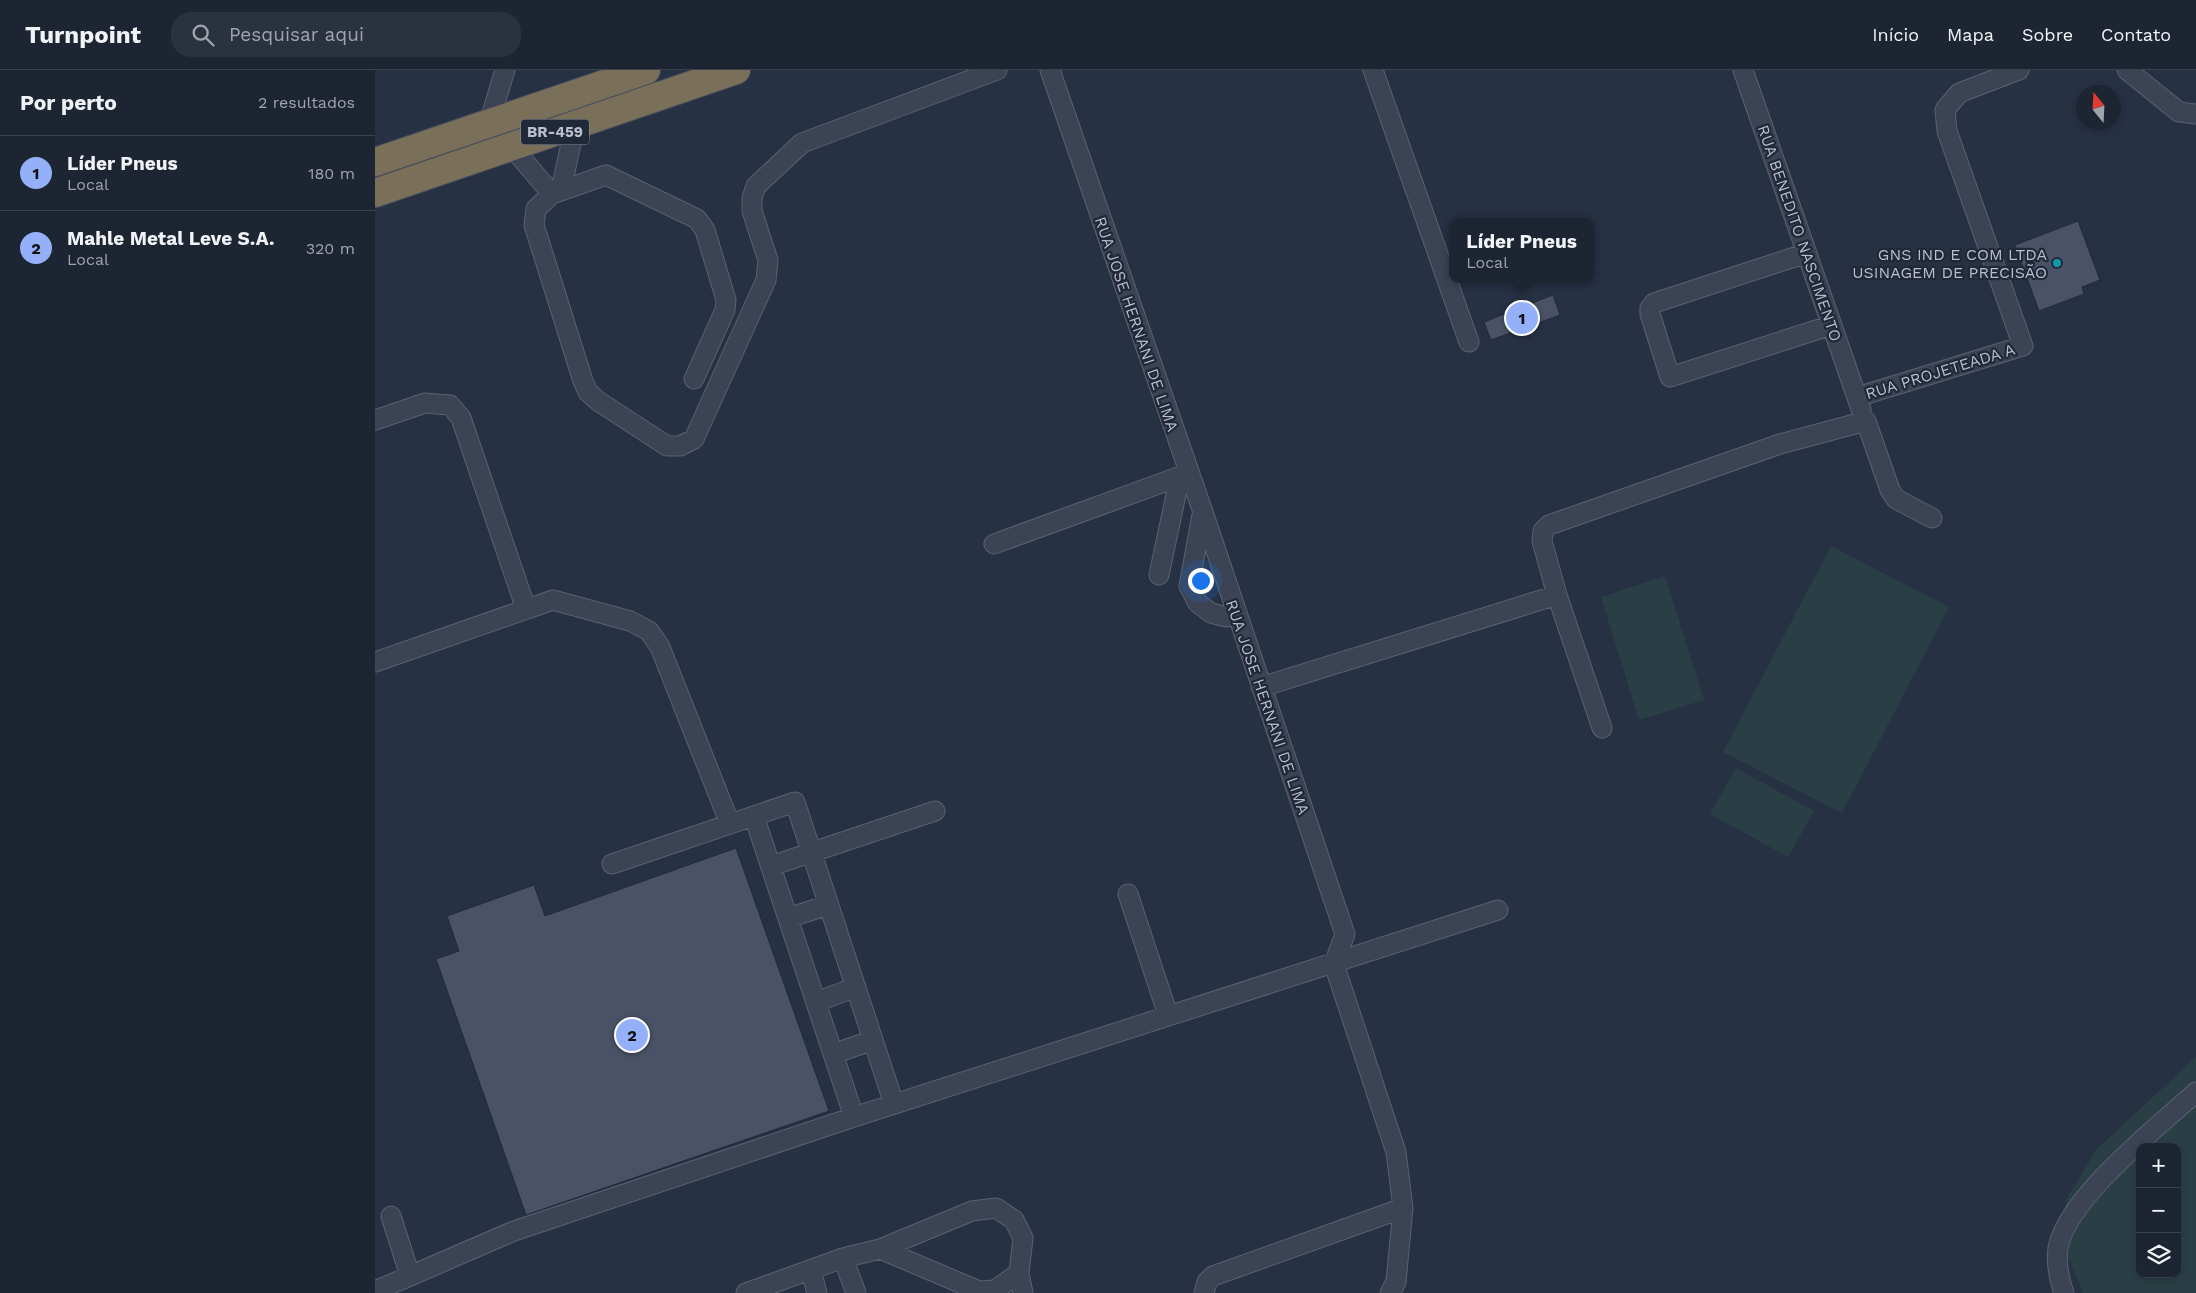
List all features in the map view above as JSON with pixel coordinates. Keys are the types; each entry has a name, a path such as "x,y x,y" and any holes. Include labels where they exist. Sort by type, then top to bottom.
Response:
{"highway":[{"name":"BR-459","path":"375,162 646,70"},
{"name":"BR-459","path":"375,193 736,70"}],"street":[{"path":"489,123 505,70"},
{"path":"693,379 725,310 726,300 705,230 697,219 606,175 557,192 536,209 534,225 588,392 598,401 667,446 680,446 694,439 766,280 769,260 752,211 752,198 756,186 802,143 997,70"},
{"name":"RUA JOSE HERNANI DE LIMA","path":"1050,70 1185,475 1203,512 1235,612 1345,934 1334,964"},
{"path":"1373,70 1469,342"},
{"name":"RUA BENEDITO NASCIMENTO","path":"1743,70 1890,490 1896,499 1932,518"},
{"name":"RUA PROJETEADA A","path":"1857,397 2023,346 1947,131 1945,110 1959,93 2019,70"},
{"path":"2127,70 2179,112 2196,114"},
{"path":"557,192 575,125"},
{"path":"512,147 557,192"},
{"path":"1807,253 1654,303 1650,308 1650,314 1670,377 1832,325"},
{"path":"375,420 425,403 450,405 461,418 526,609"},
{"path":"1602,728 1557,595 1542,541 1543,531 1549,525 1780,444 1866,421"},
{"path":"994,544 1185,475"},
{"path":"1159,575 1185,475"},
{"path":"1203,512 1189,586 1198,603 1211,613 1226,617 1235,612"},
{"path":"1261,687 1557,595"},
{"path":"375,662 553,600 631,621 649,631 660,647 730,824"},
{"path":"612,864 795,802 894,1104"},
{"path":"771,866 935,811"},
{"path":"754,816 854,1117"},
{"path":"1128,894 1168,1015"},
{"path":"788,918 828,905"},
{"path":"375,1291 514,1231 854,1117 1498,910"},
{"path":"1334,964 1396,1152 1403,1208 1396,1282 1390,1293"},
{"path":"816,1002 856,987"},
{"path":"833,1054 873,1040"},
{"path":"2064,1293 2058,1276 2058,1248 2070,1218 2103,1177 2196,1092"},
{"path":"746,1293 843,1258 880,1249 972,1211 996,1208 1014,1220 1023,1238 1019,1273 1023,1293"},
{"path":"1204,1293 1207,1282 1213,1276 1403,1208"},
{"path":"391,1216 410,1276"},
{"path":"880,1249 938,1284 979,1291 995,1290 1019,1273"},
{"path":"843,1258 856,1293"},
{"path":"811,1270 817,1293"}],"green space":[{"path":"1831,546 1949,607 1842,813 1723,752"},
{"path":"1665,576 1704,700 1639,720 1601,597"},
{"path":"1736,768 1814,811 1788,857 1710,814"},
{"path":"2196,1057 2196,1293 2083,1293 2063,1244 2066,1200 2096,1150"}],"building":[{"name":"GNS IND E COM LTDA USINAGEM DE PRECISÃO","path":"2078,221 2100,280 2082,287 2084,294 2039,311 2015,245"},
{"path":"1553,295 1560,315 1491,340 1484,322"},
{"path":"736,848 829,1111 526,1215 436,959 459,951 447,916 534,885 545,916"}],"place":[{"name":"GNS IND E COM LTDA USINAGEM DE PRECISÃO","path":"2057,263"},
{"name":"Líder Pneus","path":"1522,318"},
{"name":"Mahle Metal Leve S.A.","path":"632,1035"}]}
